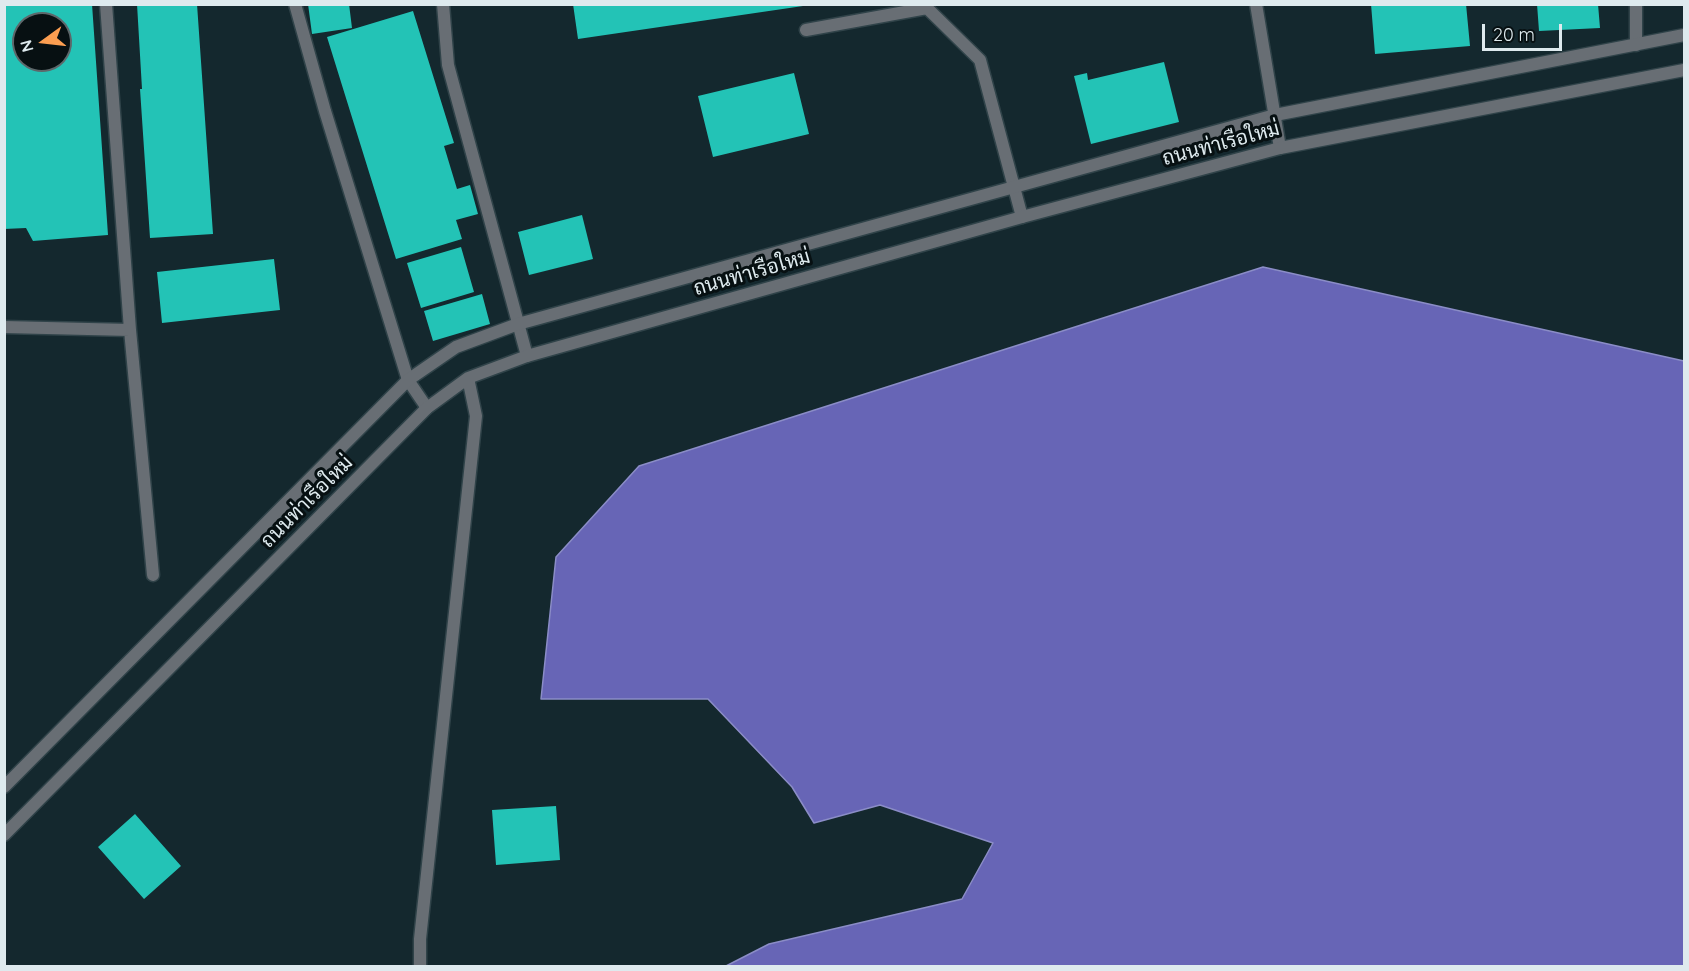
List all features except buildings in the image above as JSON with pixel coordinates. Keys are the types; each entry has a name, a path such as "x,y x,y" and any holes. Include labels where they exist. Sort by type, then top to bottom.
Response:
{"street":[{"path":"106,4 130,330 153,575"},
{"path":"295,4 325,111 408,380 427,408"},
{"path":"443,4 448,65 527,356"},
{"path":"1256,4 1280,148"},
{"path":"1636,4 1636,45"},
{"path":"806,30 927,8 980,60 1022,217"},
{"name":"ถนนท่าเรือใหม่","path":"4,787 408,380 456,347 519,324 1275,115 1684,35"},
{"name":"ถนนท่าเรือใหม่","path":"4,835 427,408 468,378 527,356 1022,217 1280,148 1684,70"},
{"path":"4,327 130,330"},
{"path":"420,966 420,939 477,416 468,378"}],"shaded area":[{"path":"1263,267 1684,361 1684,966 726,966 769,944 962,899 993,843 880,805 814,823 792,787 708,699 541,699 556,557 639,466"}]}
